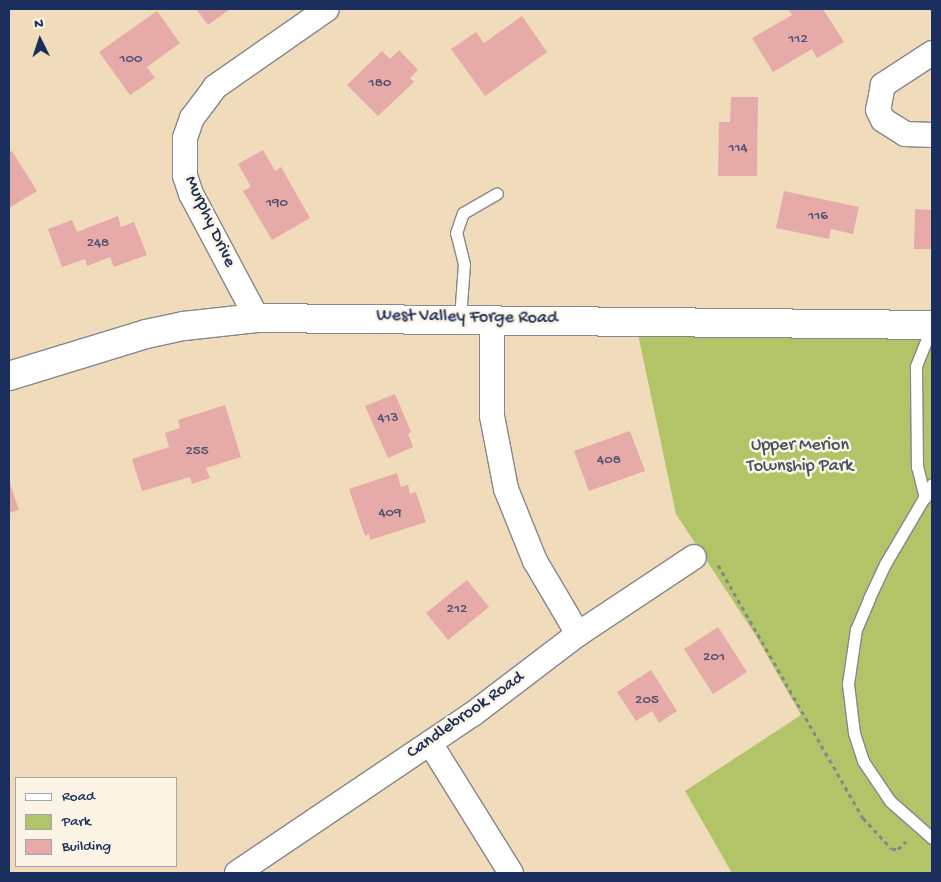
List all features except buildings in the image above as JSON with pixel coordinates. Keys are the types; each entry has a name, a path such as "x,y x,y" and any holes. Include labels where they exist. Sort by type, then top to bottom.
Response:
{"main road":[{"name":"West Valley Forge Road","path":"9,374 146,334 184,326 257,318 460,318 932,326"}],"street":[{"name":"Murphy Drive","path":"257,318 191,194 185,176 185,138 192,118 215,87 327,9"},
{"path":"932,53 883,85 878,110 883,120 905,134 932,135"},
{"path":"492,319 492,416 506,489 535,561 578,634"},
{"name":"Candlebrook Road","path":"237,873 430,743 578,634 704,559"},
{"path":"430,743 511,873"}],"lane":[{"path":"460,318 464,264 456,233 463,214 497,193"},
{"path":"925,498 916,452 916,366 932,326"},
{"path":"932,484 885,564 856,629 848,684 854,733 863,761 890,801 932,838"}],"path":[{"path":"704,559 862,818 892,849 898,849 907,840"}],"green space":[{"name":"Upper Merion Township Park","path":"635,320 932,325 932,873 732,873 685,791 801,715 756,636 676,514"}]}
